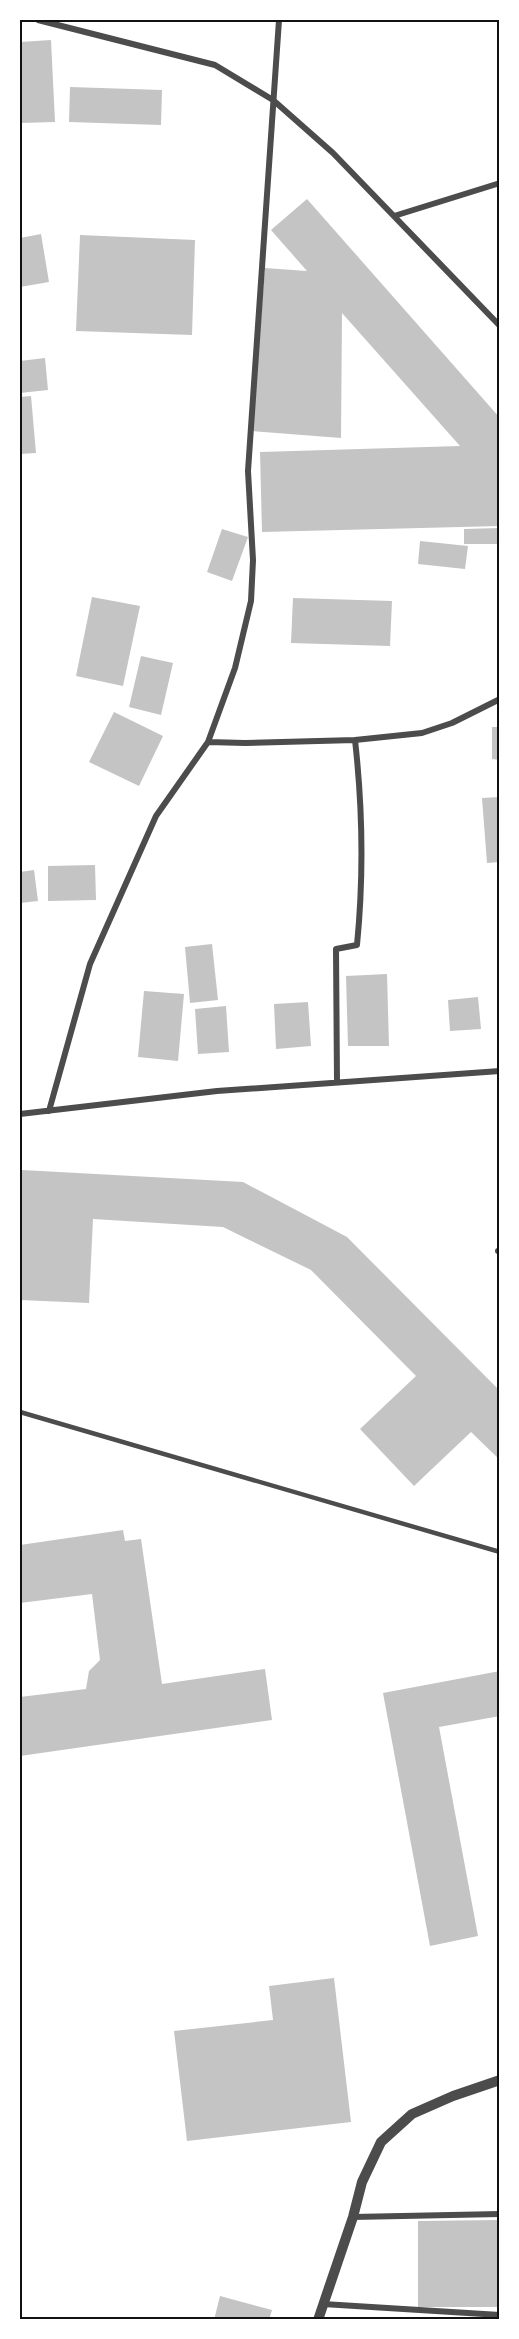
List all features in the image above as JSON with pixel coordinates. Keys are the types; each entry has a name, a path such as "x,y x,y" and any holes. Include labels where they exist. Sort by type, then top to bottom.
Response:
{"street":[{"path":"38,20 215,65 273,100 333,153 500,326"},
{"path":"49,1110 90,964 156,816 208,742 234,668 251,601 253,561 248,471 279,20"},
{"path":"394,216 500,183"},
{"path":"208,742 355,740 422,733 452,723 500,699"},
{"path":"337,1082 336,949 357,945 363,888 362,800 355,740"},
{"path":"20,1114 217,1091 500,1071"},
{"path":"318,2319 353,2217 362,2182 381,2142 412,2115 453,2096 500,2080"},
{"path":"353,2217 500,2214"},
{"path":"323,2304 500,2315"}],"lane":[{"path":"20,1412 500,1551"}],"building":[{"path":"51,40 55,122 20,123 20,42"},
{"path":"70,87 162,90 161,125 69,122"},
{"path":"307,199 500,418 500,526 262,532 260,452 460,446 342,313 341,438 252,431 265,268 307,271 271,230"},
{"path":"41,234 49,282 20,287 20,238"},
{"path":"80,235 195,240 192,335 76,331"},
{"path":"45,358 48,390 20,393 20,361"},
{"path":"31,396 36,453 20,454 20,397"},
{"path":"500,528 500,544 464,544 464,529"},
{"path":"222,529 248,537 232,581 207,572"},
{"path":"420,541 468,546 465,569 418,564"},
{"path":"92,597 140,606 123,686 76,676"},
{"path":"293,598 392,601 390,646 291,643"},
{"path":"141,656 173,663 161,715 129,707"},
{"path":"114,712 163,736 139,786 89,762"},
{"path":"492,727 500,727 500,760 492,759"},
{"path":"500,797 500,862 487,863 482,798"},
{"path":"95,865 96,900 48,901 48,866"},
{"path":"34,870 38,901 20,903 20,872"},
{"path":"212,944 218,1000 190,1003 185,947"},
{"path":"387,974 389,1046 348,1046 346,976"},
{"path":"144,991 184,994 178,1061 138,1057"},
{"path":"478,997 481,1029 450,1031 448,1000"},
{"path":"308,1002 311,1046 276,1049 274,1004"},
{"path":"226,1006 229,1052 198,1054 195,1009"},
{"path":"22,1170 243,1182 347,1237 500,1391 500,1460 471,1432 414,1486 360,1429 416,1376 311,1270 223,1227 93,1219 89,1303 20,1300"},
{"path":"123,1530 125,1541 141,1539 162,1684 265,1669 272,1720 20,1756 20,1697 86,1689 89,1671 100,1660 92,1594 20,1603 20,1545"},
{"path":"500,1671 500,1716 439,1727 478,1936 430,1946 383,1693"},
{"path":"334,1978 351,2122 187,2141 174,2031 273,2020 269,1986"},
{"path":"500,2220 500,2307 418,2307 418,2221"},
{"path":"220,2296 272,2310 269,2320 214,2320"}]}
